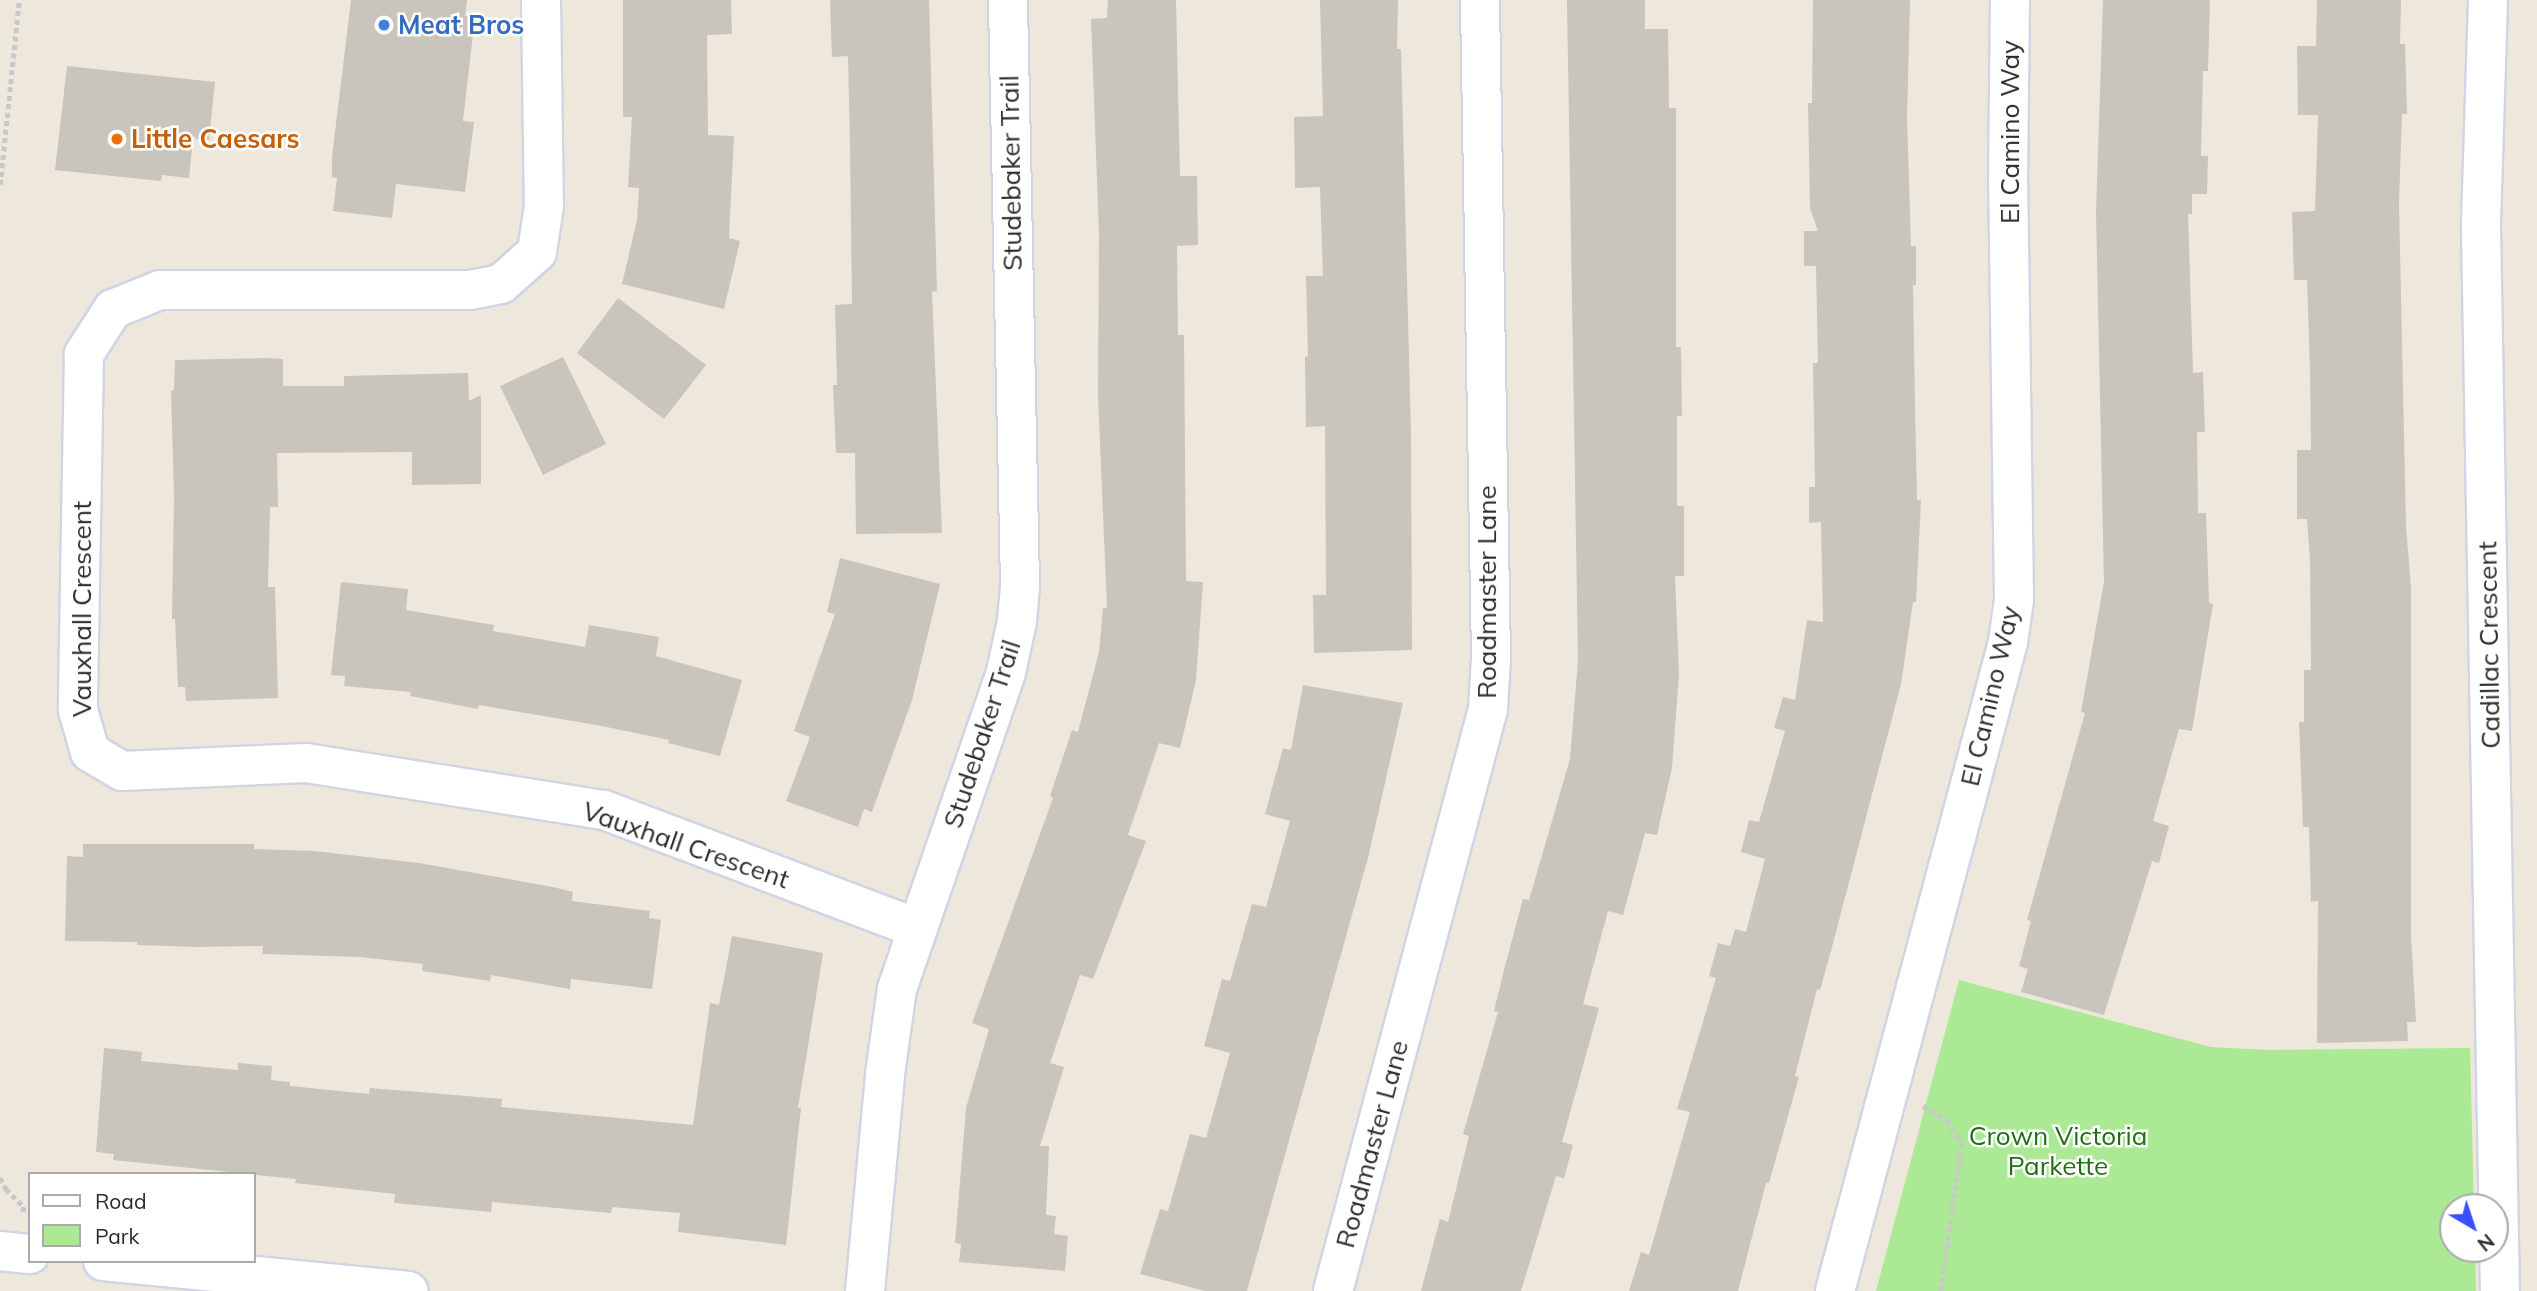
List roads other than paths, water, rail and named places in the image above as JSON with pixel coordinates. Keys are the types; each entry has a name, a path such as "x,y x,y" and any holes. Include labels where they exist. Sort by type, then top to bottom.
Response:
{"street":[{"name":"Vauxhall Crescent","path":"541,0 544,206 537,252 501,284 471,290 160,290 113,309 84,354 78,710 90,752 122,771 306,763 604,810 917,928"},
{"name":"Studebaker Trail","path":"865,1291 890,1032 897,989 1006,672 1017,621 1020,585 1008,0"},
{"name":"Roadmaster Lane","path":"1333,1291 1488,709 1491,659 1480,0"},
{"name":"El Camino Way","path":"1835,1291 2008,642 2014,600 2008,186 2010,0"},
{"name":"Cadillac Crescent","path":"2487,0 2481,228 2500,1291"},
{"path":"0,1251 28,1254"},
{"path":"123,1263 409,1291"}],"place":[{"name":"Meat Bros","path":"384,25"},
{"name":"Little Caesars","path":"117,139"}],"park label":[{"name":"Crown Victoria Parkette","path":"2058,1151"}]}
